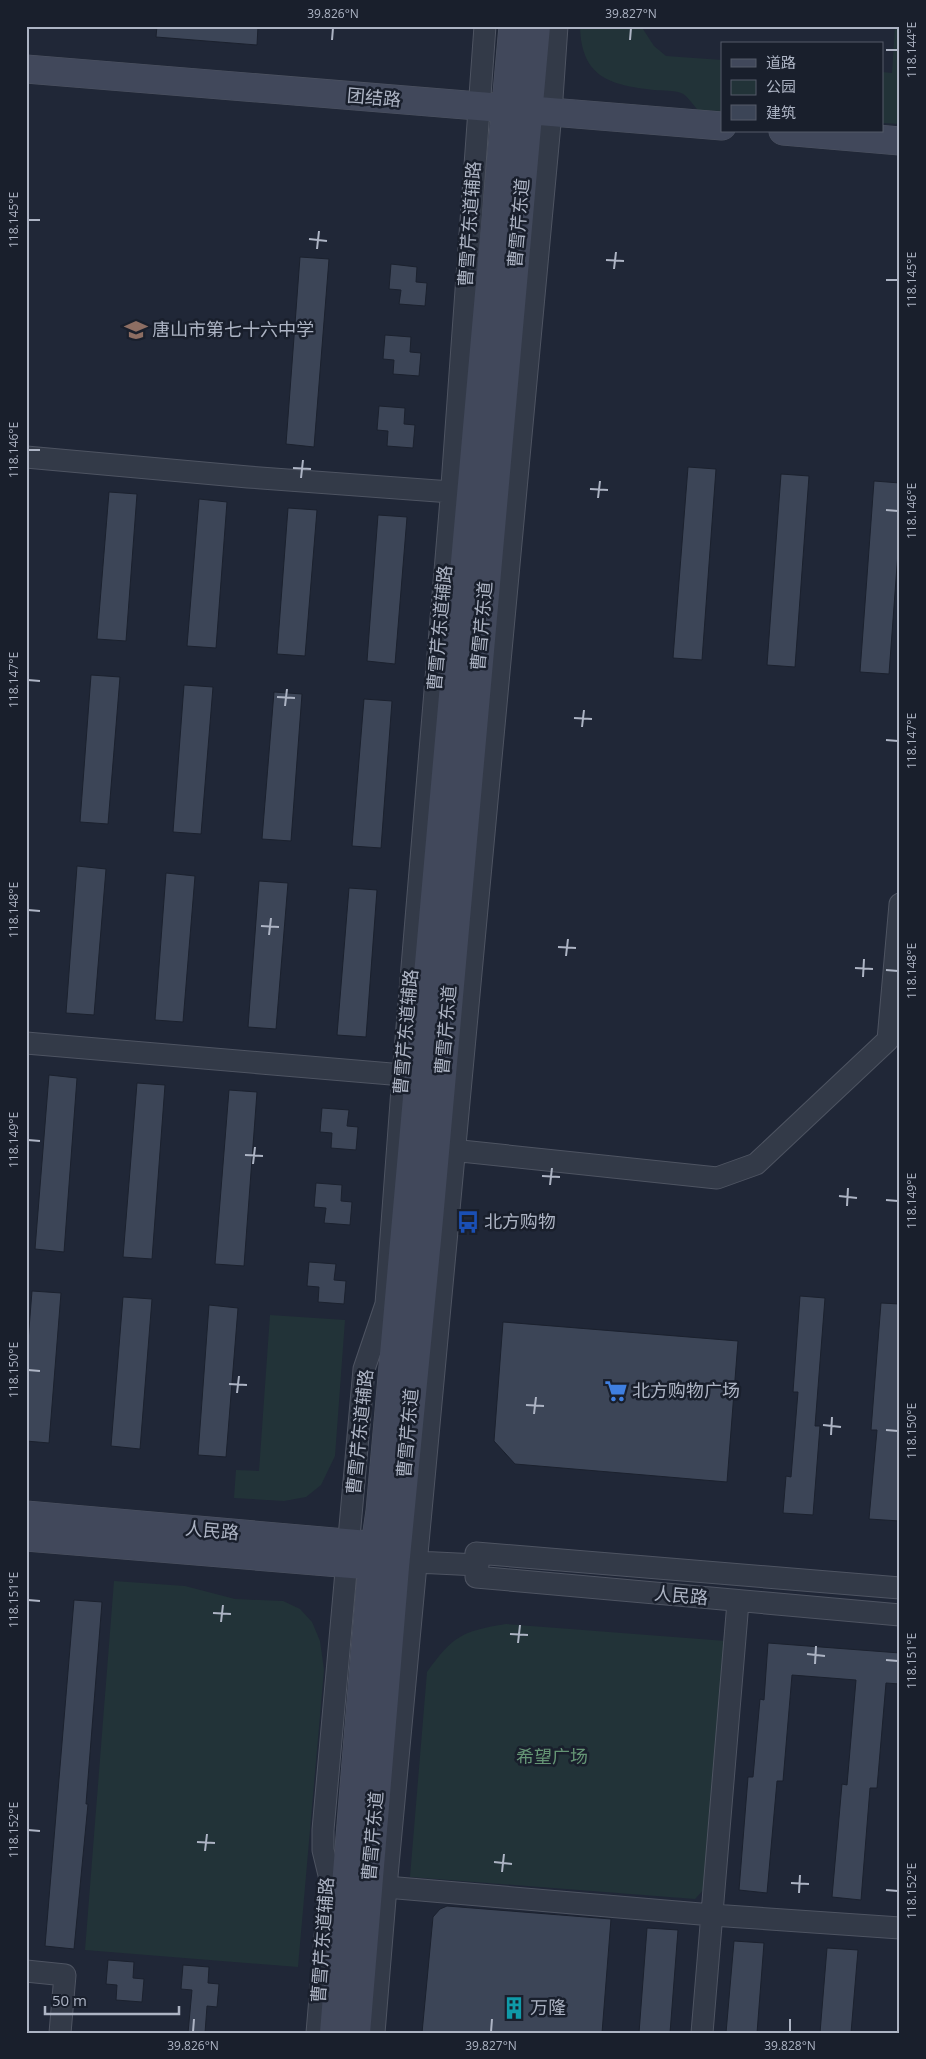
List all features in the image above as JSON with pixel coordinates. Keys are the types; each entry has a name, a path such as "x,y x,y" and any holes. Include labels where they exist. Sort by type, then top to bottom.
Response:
{"main road":[{"name":"曹雪芹东道","path":"334,2033 379,1556 445,1149 528,111 512,26"},
{"name":"曹雪芹东道","path":"356,2033 384,1471 536,26"},
{"name":"团结路","path":"26,69 721,126"},
{"path":"796,132 900,140"},
{"name":"人民路","path":"26,1515 379,1556"},
{"name":"人民路","path":"26,1537 379,1556"}],"street":[{"name":"曹雪芹东道辅路","path":"374,2033 386,1887 379,1556 364,1369 386,1304 451,492 485,26"},
{"path":"528,111 557,26"},
{"path":"26,457 248,477 451,492"},
{"path":"445,1149 717,1178 756,1164 894,1040 900,904"},
{"path":"26,1043 403,1075"},
{"name":"人民路","path":"900,1588 476,1553 478,1565 476,1577 738,1602 900,1615"},
{"name":"曹雪芹东道辅路","path":"317,2033 330,1879 323,1850 323,1830 379,1556"},
{"name":"人民路","path":"379,1556 478,1565"},
{"path":"702,2033 738,1602"},
{"path":"386,1887 712,1915 900,1928"},
{"path":"26,1971 65,1975 60,2033"}],"green space":[{"path":"580,26 641,26 654,46 666,56 721,60 721,111 698,110 683,94 678,92 624,85 601,76 586,57"},
{"path":"895,26 900,26 900,124 884,123 884,72 892,73"},
{"path":"270,1315 345,1320 335,1456 321,1485 306,1497 284,1501 234,1498 236,1470 259,1471"},
{"path":"114,1581 185,1586 235,1599 283,1601 300,1609 312,1622 320,1641 324,1670 298,1967 85,1950"},
{"name":"希望广场","path":"506,1624 726,1641 707,1886 695,1899 410,1877 427,1672 444,1650 460,1637 479,1629"}],"building":[{"path":"157,26 258,26 257,45 156,37"},
{"path":"300,257 329,259 314,447 286,444"},
{"path":"391,264 417,267 416,282 427,283 425,306 399,304 401,290 389,289"},
{"path":"385,335 411,337 410,352 421,353 419,376 393,374 394,360 383,359"},
{"path":"379,406 405,408 404,424 415,425 413,448 387,446 388,431 377,430"},
{"path":"688,467 716,469 702,660 673,658"},
{"path":"781,474 809,476 795,667 767,665"},
{"path":"874,481 900,483 900,525 889,674 860,672"},
{"path":"109,492 137,494 126,641 97,639"},
{"path":"199,499 227,502 216,648 187,646"},
{"path":"288,508 317,510 305,656 277,654"},
{"path":"378,515 407,517 395,664 367,661"},
{"path":"91,675 120,677 108,824 80,822"},
{"path":"184,685 213,687 201,834 173,832"},
{"path":"274,692 302,694 291,841 262,839"},
{"path":"364,699 392,701 381,848 352,846"},
{"path":"77,866 106,869 94,1015 66,1013"},
{"path":"166,873 195,876 183,1022 155,1020"},
{"path":"259,881 288,883 276,1029 248,1027"},
{"path":"349,888 377,890 366,1037 337,1035"},
{"path":"49,1075 77,1078 64,1252 35,1249"},
{"path":"137,1083 165,1085 152,1259 123,1257"},
{"path":"229,1090 257,1092 244,1266 215,1264"},
{"path":"322,1108 349,1110 347,1126 358,1127 356,1150 331,1148 332,1133 320,1132"},
{"path":"316,1183 342,1185 341,1201 352,1202 350,1225 324,1223 326,1208 314,1207"},
{"path":"309,1262 336,1264 334,1280 346,1281 344,1304 318,1302 319,1287 307,1286"},
{"path":"32,1291 61,1293 49,1443 26,1441 26,1367"},
{"path":"800,1296 825,1298 815,1426 820,1426 813,1515 783,1513 786,1476 791,1477 798,1392 793,1392"},
{"path":"123,1297 152,1299 140,1449 111,1446"},
{"path":"881,1303 900,1304 900,1521 869,1519 877,1430 871,1430"},
{"path":"209,1305 238,1308 226,1457 198,1455"},
{"name":"北方购物广场","path":"503,1322 738,1341 727,1482 515,1464 494,1441"},
{"path":"74,1600 102,1602 86,1804 88,1804 74,1949 45,1946"},
{"path":"768,1643 900,1653 900,1684 886,1683 877,1788 870,1788 861,1900 832,1897 842,1784 847,1785 856,1680 792,1675 783,1781 777,1781 767,1893 739,1890 748,1777 753,1777 760,1699 764,1700"},
{"path":"447,1906 611,1919 602,2033 422,2033 433,1917 440,1909"},
{"path":"647,1928 678,1930 670,2033 639,2033"},
{"path":"734,1941 764,1943 757,2033 726,2033"},
{"path":"827,1948 858,1950 851,2033 820,2033"},
{"path":"108,1960 134,1962 133,1978 144,1979 142,2002 116,2000 117,1985 106,1984"},
{"path":"183,1965 209,1967 208,1983 219,1984 217,2007 207,2006 205,2033 188,2033 192,1990 181,1989"}],"place":[{"name":"唐山市第七十六中学","path":"136,330"},
{"name":"北方购物","path":"468,1222"},
{"name":"北方购物广场","path":"616,1391"},
{"name":"万隆","path":"514,2008"}]}
